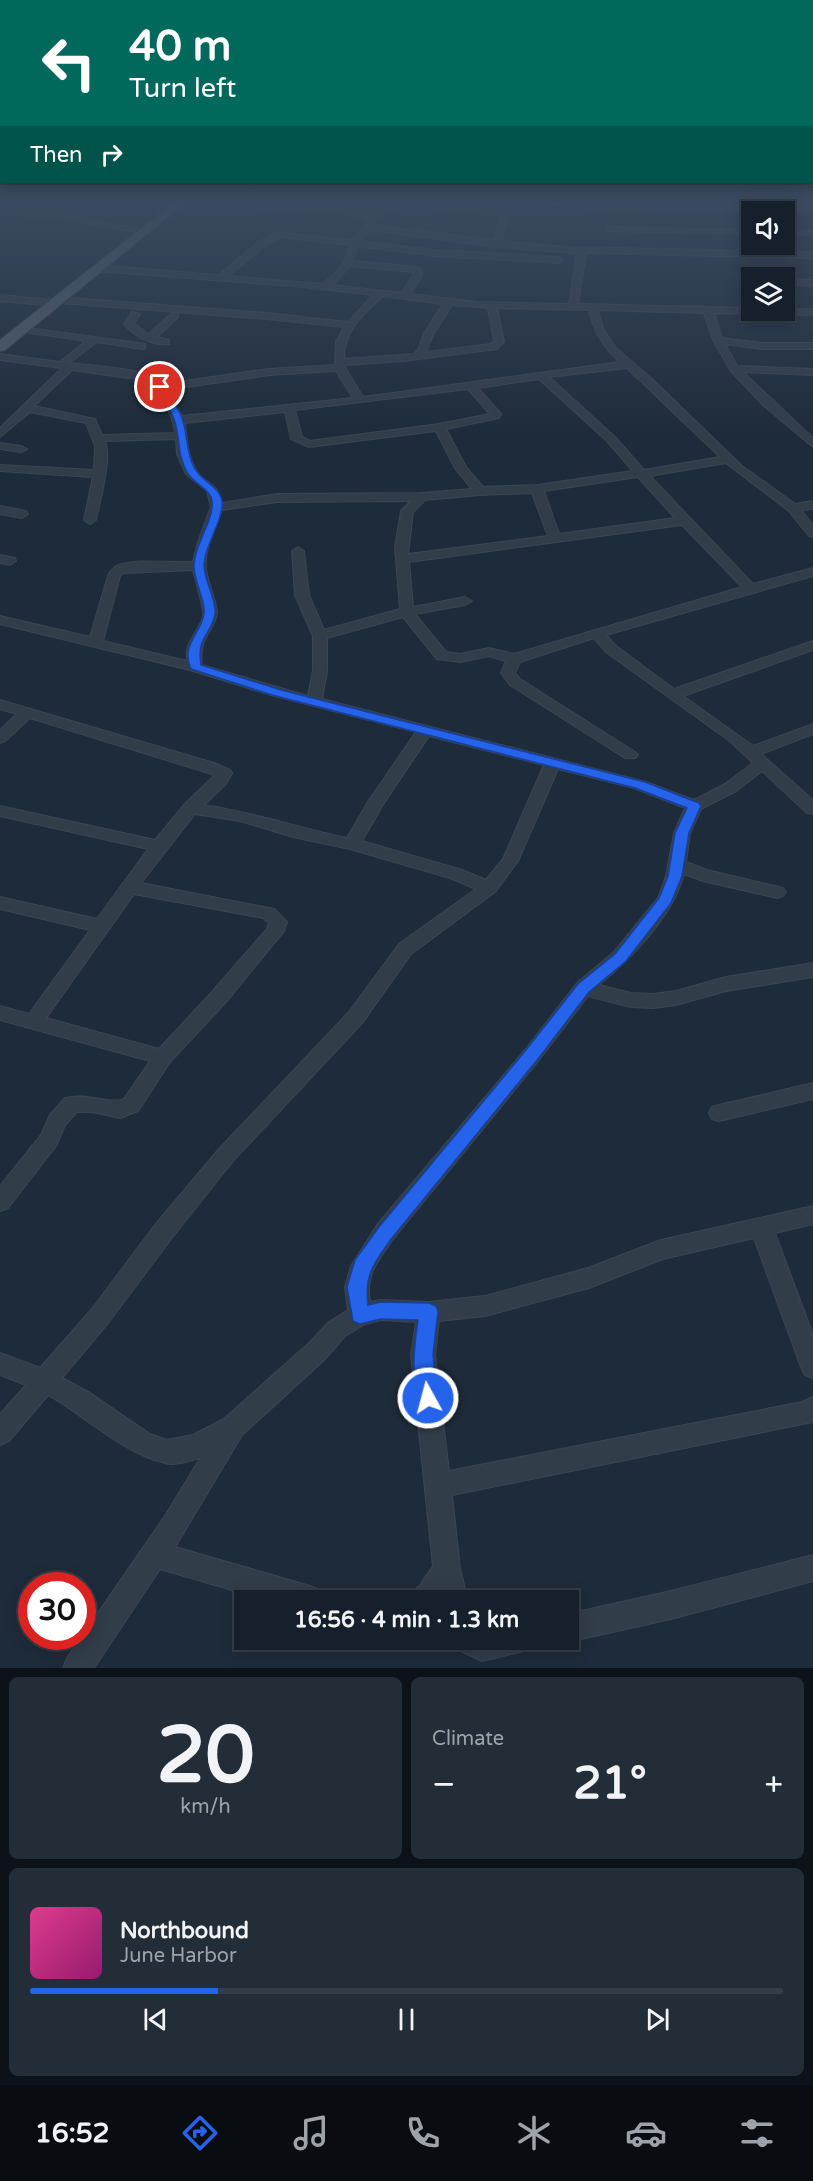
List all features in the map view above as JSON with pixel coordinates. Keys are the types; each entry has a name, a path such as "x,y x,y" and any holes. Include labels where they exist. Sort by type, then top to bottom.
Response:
{"main road":[{"path":"0,347 82,280"}],"street":[{"path":"243,280 324,286 448,303 593,309 813,312"},
{"path":"324,286 330,280"},
{"path":"404,297 415,280"},
{"path":"573,308 577,280"},
{"path":"795,282 813,283"},
{"path":"360,400 340,365 339,344 348,325 380,294"},
{"path":"0,298 139,310 267,316 348,325"},
{"path":"424,353 429,333 448,303"},
{"path":"160,387 497,345 498,331 492,305"},
{"path":"593,309 603,338 618,355 729,459 759,485 793,508 813,532"},
{"path":"108,336 139,310"},
{"path":"139,310 130,326 150,338 166,342"},
{"path":"708,310 720,345 735,369 813,444"},
{"path":"150,338 175,315"},
{"path":"24,329 142,346"},
{"path":"0,434 28,408 67,364 95,339"},
{"path":"720,345 813,346"},
{"path":"604,366 618,355"},
{"path":"0,357 67,364 146,377 153,379 160,387 179,420 183,454 192,474 213,490 218,507 204,542 199,566 204,593 210,607 210,616 198,636 193,653 195,667"},
{"path":"179,420 471,386 604,366 630,365"},
{"path":"735,369 813,372"},
{"path":"542,376 580,409 751,589"},
{"path":"289,408 297,439 309,444 439,427 495,417 496,414 471,386"},
{"path":"28,408 91,421 100,446 99,474 90,520"},
{"path":"439,427 461,468 480,491"},
{"path":"98,438 181,436"},
{"path":"0,447 21,448"},
{"path":"218,507 296,497 422,497 480,491 537,489 600,478 644,475 729,459"},
{"path":"0,468 99,474"},
{"path":"537,489 555,539"},
{"path":"422,497 407,511 401,547 407,613 442,656 460,658 489,652 515,659 751,589 813,573"},
{"path":"793,508 813,505"},
{"path":"0,510 22,514"},
{"path":"402,560 684,521"},
{"path":"298,550 299,577 303,595 320,636 320,671 314,701"},
{"path":"95,643 114,576 118,571 132,567 199,566"},
{"path":"320,636 384,616 465,600"},
{"path":"0,620 195,667 276,692 640,785 694,806"},
{"path":"598,634 611,650 758,758 813,809"},
{"path":"672,695 813,645"},
{"path":"515,659 508,673 515,682 630,754"},
{"path":"0,704 208,766 224,773 220,781 191,808 159,846 99,926 34,1021"},
{"path":"0,738 26,713"},
{"path":"360,1315 356,1287 362,1266 392,1224 532,1055 584,988 620,957 666,900 675,876 682,833 694,806 717,796 747,777 758,758 813,729"},
{"path":"352,844 376,802 425,731"},
{"path":"0,1433 100,1316 162,1232 226,1155 356,1017 405,949 489,888 510,861 553,762"},
{"path":"191,808 242,816 293,831 352,844 456,874 489,888"},
{"path":"0,811 159,846"},
{"path":"676,864 703,875 777,892"},
{"path":"1,1198 49,1140 57,1120 72,1104 93,1104 120,1110 131,1105 164,1057 254,956 275,931 278,922 268,913 130,887"},
{"path":"0,903 99,926"},
{"path":"584,988 631,1000 653,1001 676,998 726,984 813,970"},
{"path":"0,1012 164,1057"},
{"path":"719,1113 813,1091"},
{"path":"0,1364 43,1380 81,1401 142,1443 166,1452 196,1447 233,1427 316,1352 337,1329 360,1315 381,1310 429,1312 485,1306 589,1278 662,1250 813,1215"},
{"path":"761,1226 813,1367"},
{"path":"429,1312 423,1355 447,1569 452,1590"},
{"path":"439,1485 807,1413 813,1409"},
{"path":"77,1668 155,1554 233,1427"},
{"path":"155,1554 276,1590"},
{"path":"579,1626 671,1605 813,1568"},
{"path":"434,1590 447,1569"}],"route":[{"path":"160,387 174,415 179,420 183,454 192,474 213,490 218,507 204,542 199,566 204,593 210,607 210,616 198,636 193,653 195,667 276,692 640,785 694,806 682,833 675,876 666,900 620,957 584,988 532,1055 386,1232 362,1266 356,1287 360,1315 381,1310 429,1312 423,1355 428,1398"}]}
